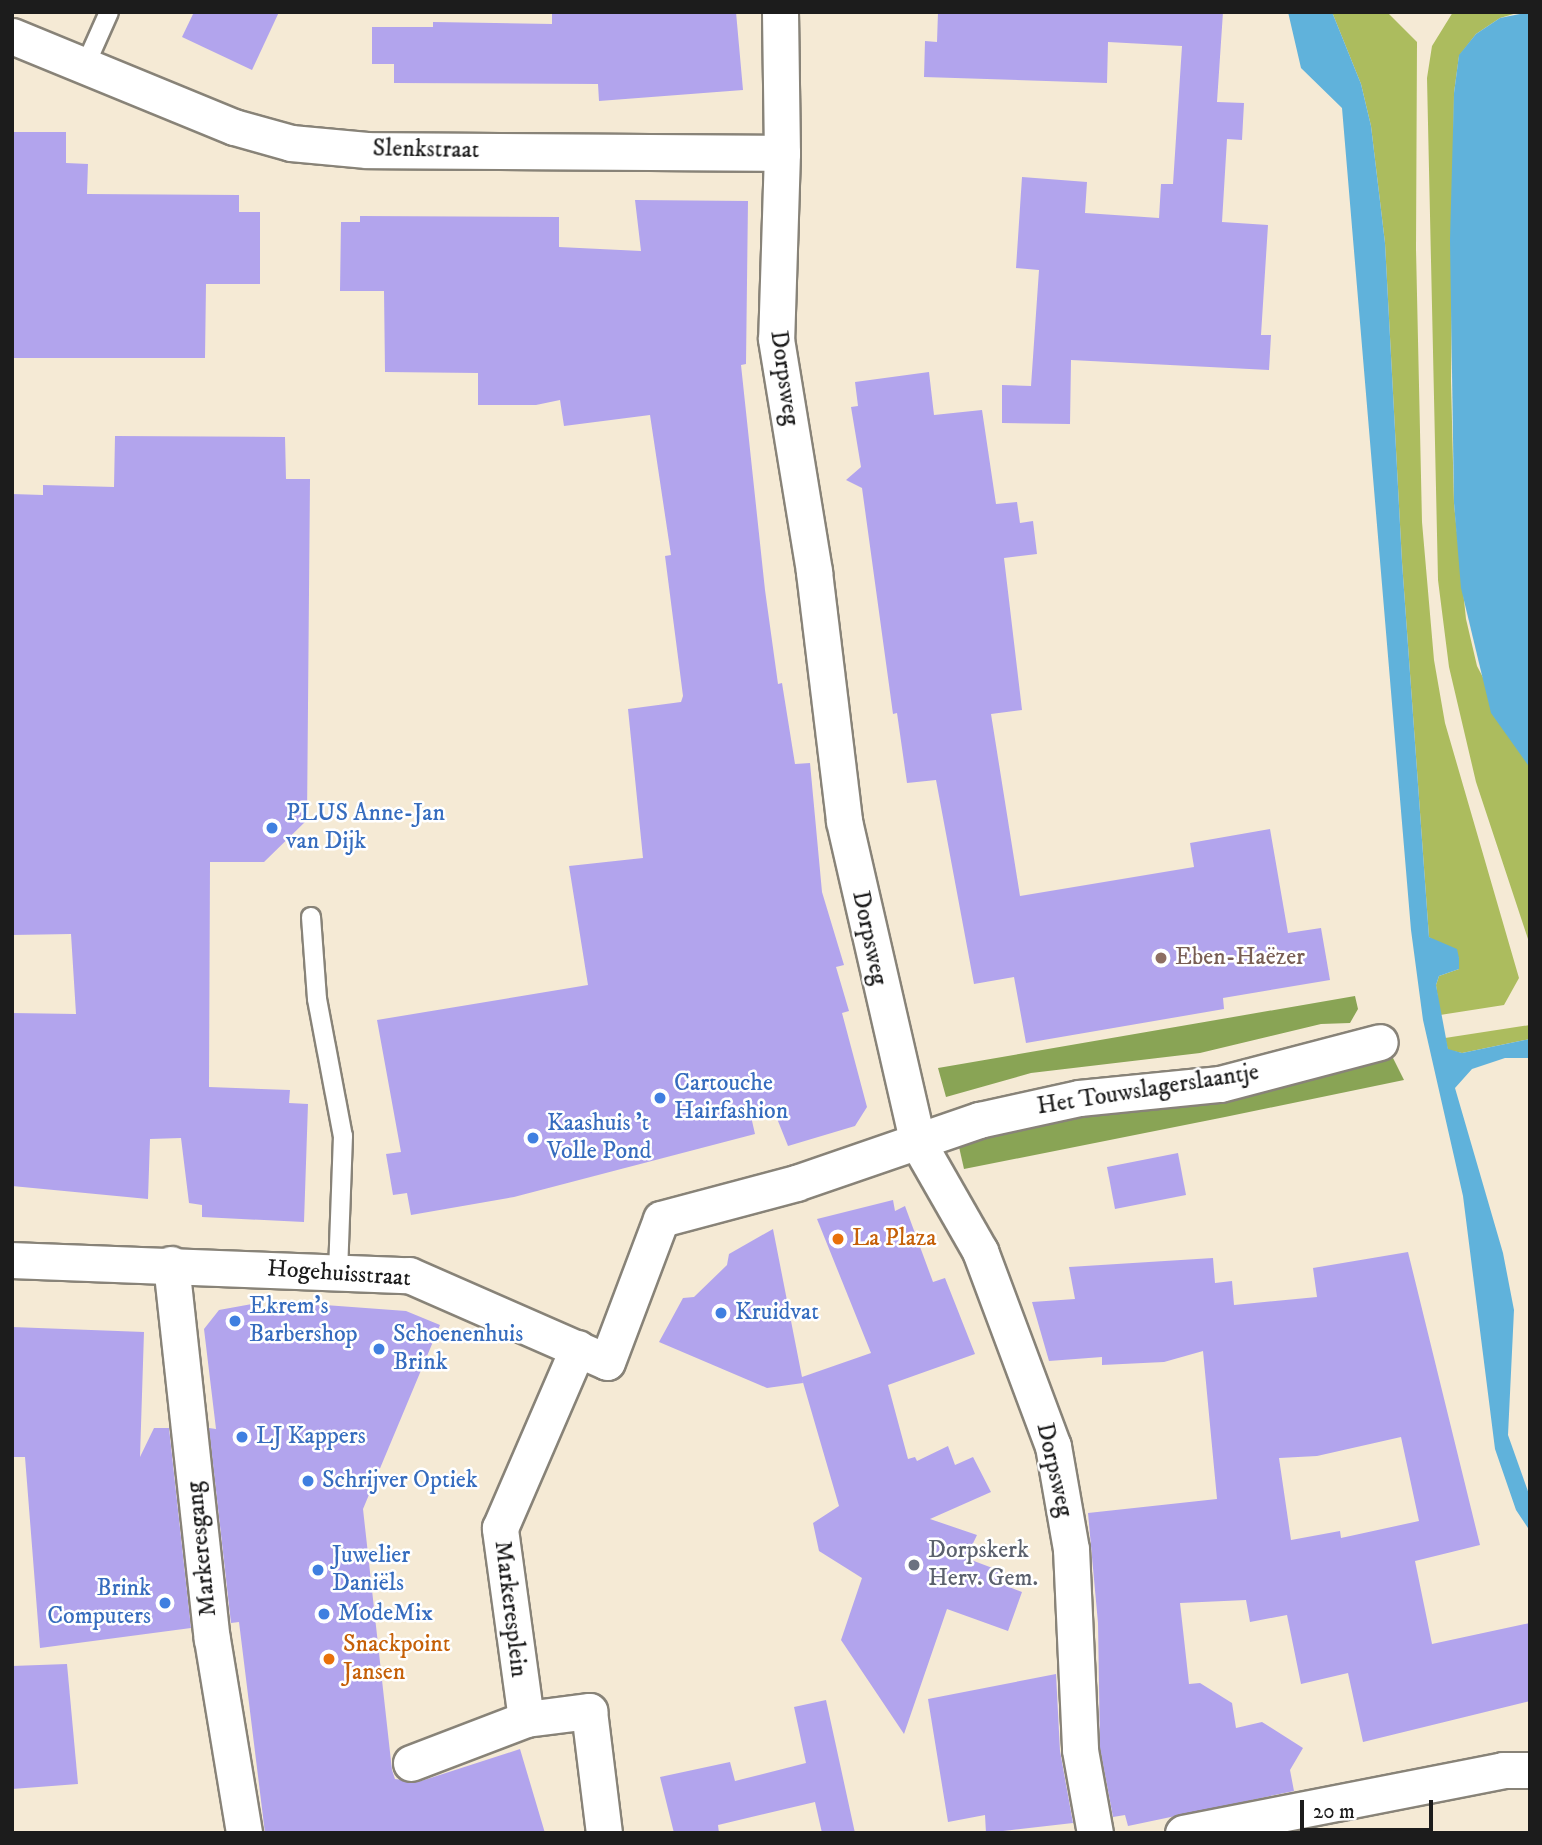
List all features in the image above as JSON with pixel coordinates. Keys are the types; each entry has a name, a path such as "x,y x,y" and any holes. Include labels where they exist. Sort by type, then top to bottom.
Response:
{"street":[{"name":"Dorpsweg","path":"780,12 782,153 776,340 814,572 844,821 916,1141 980,1251 1053,1446 1071,1549 1080,1750 1094,1833"},
{"name":"Slenkstraat","path":"12,36 234,127 291,143 367,150 782,153"},
{"name":"Het Touwslagerslaantje","path":"916,1141 1028,1108 1079,1098 1220,1084 1380,1042"},
{"name":"Hogehuisstraat","path":"12,1260 409,1275 607,1362 661,1219 796,1183 916,1141"},
{"name":"Markeresgang","path":"171,1264 212,1639 244,1833"},
{"name":"Markeresplein","path":"526,1719 500,1528 578,1348"},
{"path":"411,1763 526,1719 589,1711 604,1833"},
{"path":"1183,1833 1503,1770 1530,1770"}],"lane":[{"path":"85,66 109,12"},
{"path":"311,917 317,999 343,1136 338,1272"}],"green space":[{"path":"1332,12 1387,12 1417,42 1416,249 1422,522 1434,660 1445,723 1519,978 1504,1005 1440,1015 1436,985 1439,976 1459,969 1459,958 1429,937 1402,562 1385,243 1371,126 1361,84"},
{"path":"1453,12 1520,12 1500,18 1476,34 1459,56 1454,93 1451,381 1454,504 1466,619 1477,666 1530,768 1530,945 1476,782 1449,667 1438,580 1427,78 1432,46"},
{"path":"1355,996 1358,1009 1350,1023 1321,1024 1200,1053 1031,1073 946,1097 938,1068"},
{"path":"1530,1025 1530,1039 1462,1053 1448,1050 1445,1038"},
{"path":"1390,1052 1404,1080 964,1169 957,1138"}],"water":[{"path":"1288,12 1332,12 1361,84 1371,126 1385,243 1402,562 1429,937 1457,949 1459,958 1459,969 1439,976 1436,985 1448,1049 1462,1053 1530,1039 1530,1058 1505,1058 1472,1069 1455,1088 1503,1253 1514,1310 1508,1435 1530,1497 1530,1531 1516,1510 1495,1449 1463,1196 1423,1020 1411,930 1342,108 1301,68"},
{"path":"1530,12 1530,768 1491,713 1461,588 1454,503 1450,240 1454,93 1459,55 1476,34 1500,18"}],"building":[{"path":"194,12 279,12 252,70 182,37"},
{"path":"552,12 736,12 743,90 599,101 598,84 394,83 394,64 372,64 372,27 433,27 433,22 552,24"},
{"path":"938,12 1223,12 1217,102 1244,103 1242,140 1227,139 1222,222 1268,225 1261,335 1271,335 1269,370 1071,360 1070,424 1002,423 1002,385 1031,386 1039,270 1016,268 1022,177 1087,182 1085,213 1159,218 1161,184 1173,184 1182,46 1108,42 1107,83 924,77 925,41 937,42"},
{"path":"12,132 66,132 66,163 88,164 87,194 239,195 239,212 260,212 260,284 206,284 205,358 12,358"},
{"path":"635,200 748,201 746,364 741,365 765,590 778,684 782,683 795,764 810,763 822,892 844,965 836,967 849,1011 842,1013 867,1107 855,1126 788,1146 772,1106 750,1112 755,1134 514,1197 411,1215 407,1193 393,1195 386,1154 401,1152 377,1020 588,985 569,866 643,858 628,709 681,702 683,696 665,556 671,555 650,415 564,426 560,400 536,405 478,405 478,373 385,372 384,291 340,291 341,222 360,222 360,216 559,217 559,247 641,251"},
{"path":"929,372 934,415 982,410 996,504 1017,502 1020,523 1033,521 1037,554 1004,558 1022,710 991,714 1020,896 1194,867 1190,843 1270,829 1288,933 1321,928 1330,980 1223,998 1224,1009 1026,1043 1014,977 974,984 936,780 907,783 897,713 893,714 862,488 846,480 861,467 851,407 858,406 855,382"},
{"path":"115,436 285,437 286,479 310,479 307,820 264,862 210,862 209,1087 290,1090 289,1103 308,1104 304,1222 202,1217 202,1205 189,1203 181,1138 150,1139 148,1199 12,1186 12,1013 76,1014 71,934 12,935 12,494 43,495 43,485 114,487"},
{"path":"1178,1153 1186,1195 1115,1209 1107,1167"},
{"path":"893,1200 895,1211 905,1206 933,1282 945,1278 975,1354 888,1385 908,1459 915,1457 917,1461 948,1446 955,1465 973,1457 991,1492 930,1519 977,1535 966,1558 1003,1572 999,1583 1022,1592 1008,1631 947,1609 904,1734 841,1640 862,1578 819,1551 813,1523 839,1506 802,1379 803,1383 767,1388 659,1342 683,1298 694,1297 727,1265 729,1254 773,1229 802,1377 871,1353 817,1219"},
{"path":"1408,1252 1480,1545 1415,1561 1432,1644 1530,1623 1530,1701 1363,1742 1348,1673 1301,1684 1287,1615 1250,1622 1246,1600 1180,1603 1189,1684 1200,1683 1232,1703 1236,1728 1262,1722 1303,1748 1290,1770 1294,1791 1128,1826 1125,1815 1113,1817 1100,1748 1098,1623 1088,1513 1217,1499 1203,1351 1164,1362 1102,1365 1102,1357 1049,1361 1032,1302 1075,1299 1069,1267 1213,1258 1215,1283 1232,1281 1234,1305 1317,1297 1313,1268","holes":["1401,1437 1419,1521 1341,1538 1340,1531 1291,1540 1279,1458 1317,1456"]},
{"path":"252,1304 253,1308 325,1305 406,1311 440,1325 363,1509 392,1770 395,1779 418,1782 520,1749 545,1833 265,1833 239,1622 231,1623 209,1428 216,1429 204,1329 219,1310"},
{"path":"12,1327 144,1332 140,1457 154,1428 169,1428 191,1628 40,1648 25,1457 12,1457"},
{"path":"67,1664 78,1784 12,1789 12,1666"},
{"path":"1056,1674 1060,1751 1073,1823 986,1833 985,1815 948,1822 928,1699"},
{"path":"826,1700 855,1833 822,1833 815,1802 718,1825 719,1833 674,1833 660,1777 730,1762 735,1781 806,1763 794,1707"}],"place":[{"name":"PLUS Anne-Jan van Dijk","path":"272,828"},
{"name":"Eben-Haëzer","path":"1161,958"},
{"name":"Cartouche Hairfashion","path":"660,1098"},
{"name":"Kaashuis 't Volle Pond","path":"533,1138"},
{"name":"La Plaza","path":"838,1239"},
{"name":"Kruidvat","path":"721,1313"},
{"name":"Ekrem's Barbershop","path":"235,1321"},
{"name":"Schoenenhuis Brink","path":"379,1349"},
{"name":"LJ Kappers","path":"242,1437"},
{"name":"Schrijver Optiek","path":"308,1481"},
{"name":"Dorpskerk Herv. Gem.","path":"914,1565"},
{"name":"Juwelier Daniëls","path":"318,1570"},
{"name":"Brink Computers","path":"165,1603"},
{"name":"ModeMix","path":"324,1614"},
{"name":"Snackpoint Jansen","path":"329,1659"}]}
